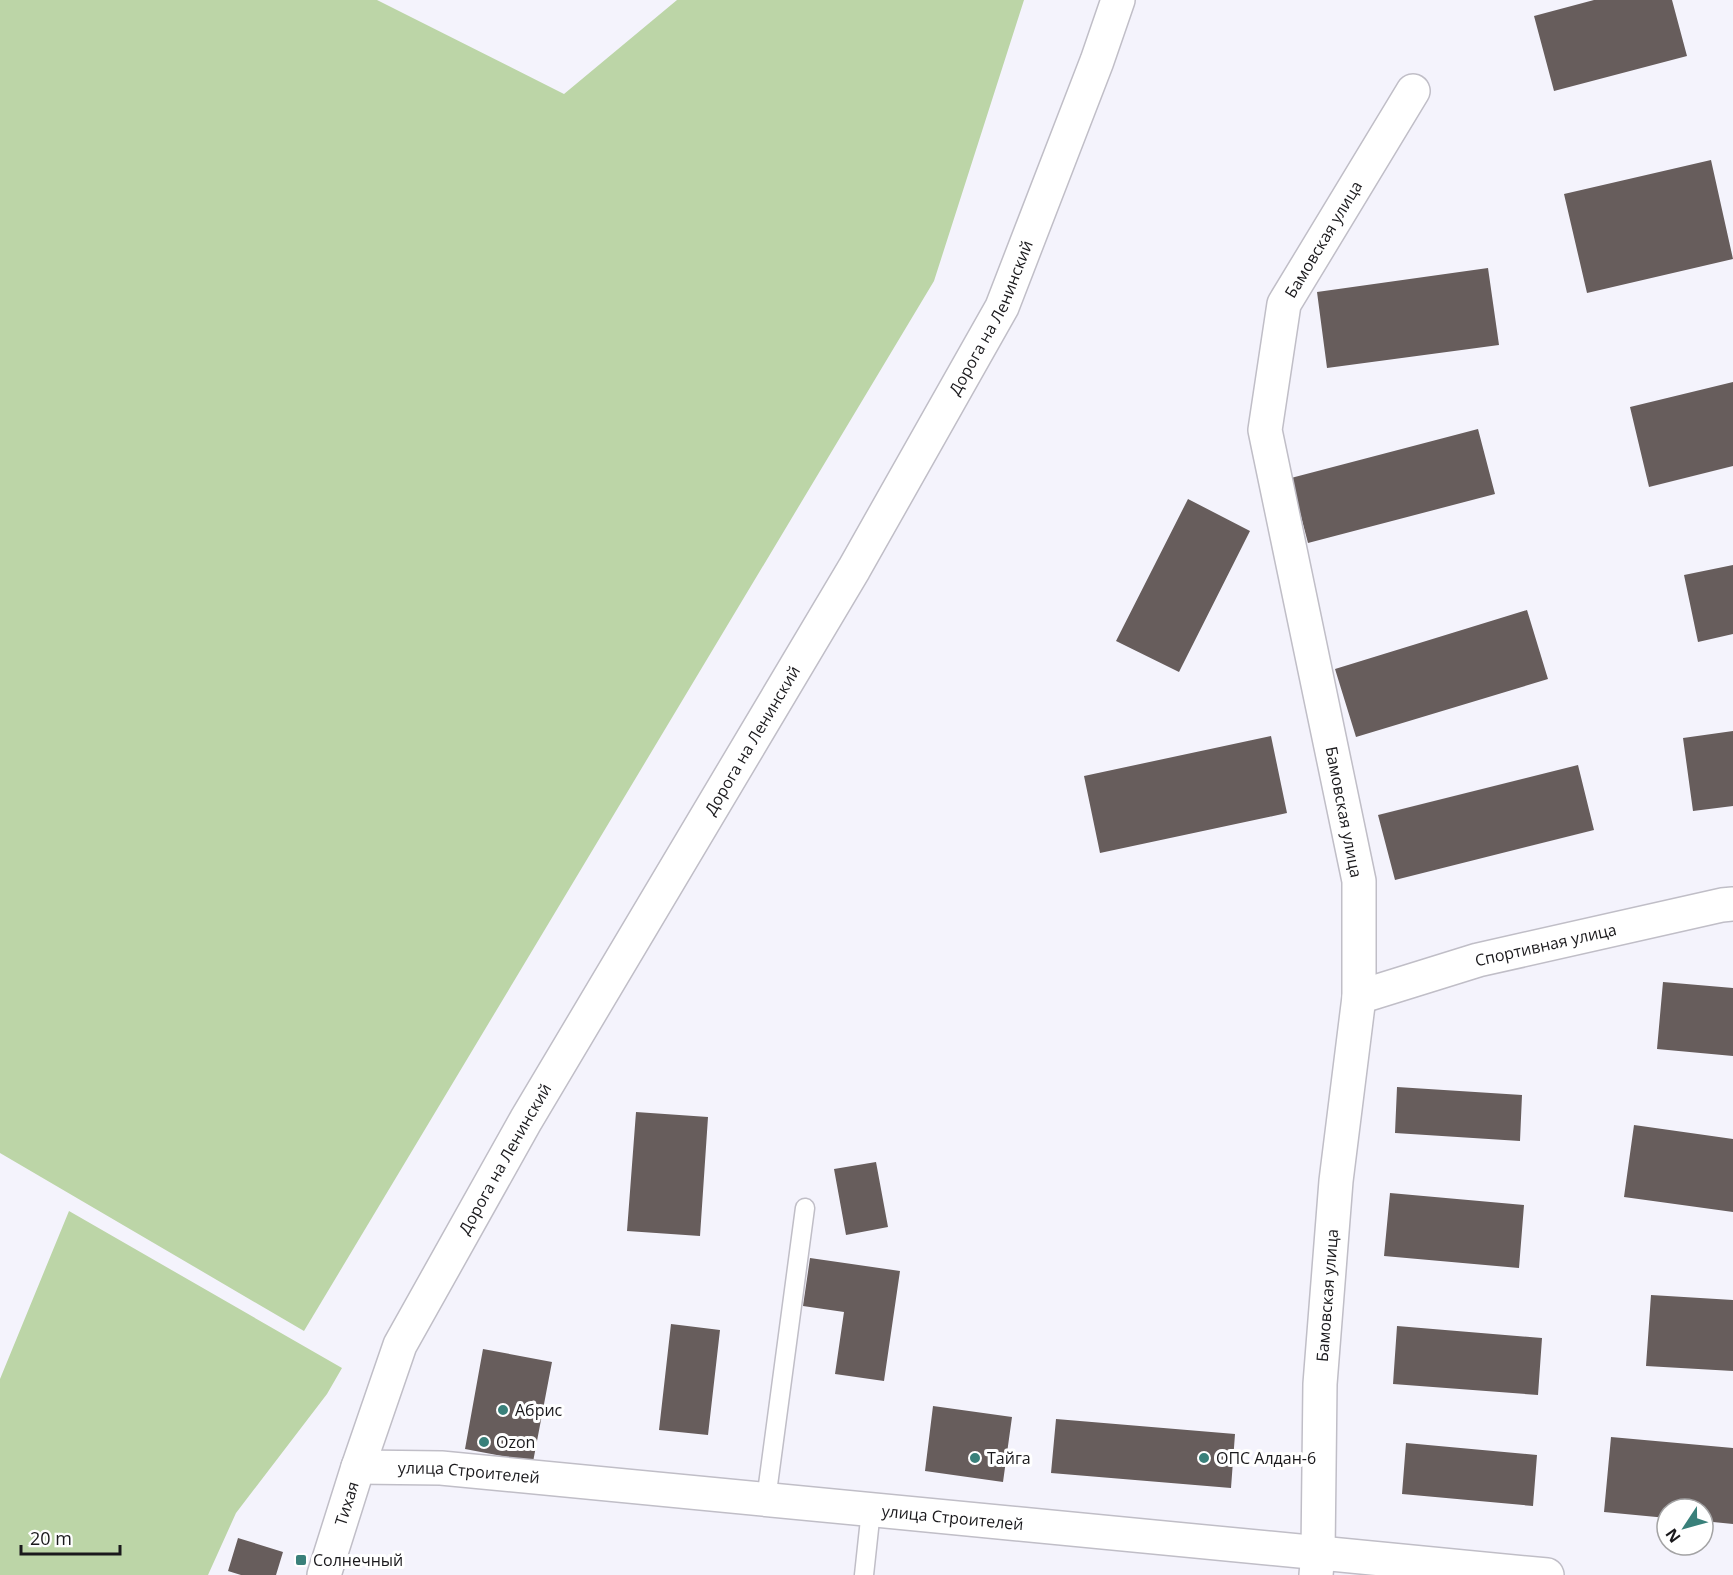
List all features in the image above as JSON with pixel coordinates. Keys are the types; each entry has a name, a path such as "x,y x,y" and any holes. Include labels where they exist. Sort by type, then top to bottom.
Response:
{"street":[{"name":"Дорога на Ленинский","path":"358,1467 400,1345 526,1120 854,569 1002,307 1097,61 1118,0"},
{"name":"Бамовская улица","path":"1317,1564 1320,1384 1336,1180 1359,997 1359,881 1265,430 1284,304 1413,91"},
{"name":"Спортивная улица","path":"1359,997 1478,960 1733,904"},
{"name":"улица Строителей","path":"358,1467 441,1468 871,1510 1317,1564 1547,1575"},
{"name":"Тихая","path":"324,1575 358,1467"}],"lane":[{"path":"766,1500 805,1208"},
{"path":"864,1575 871,1510"}],"green space":[{"path":"0,0 377,0 564,94 677,0 1024,0 934,281 304,1331 0,1153"},
{"path":"69,1211 342,1368 327,1394 236,1513 208,1575 0,1575 0,1379"}],"building":[{"path":"1594,0 1672,0 1687,56 1554,91 1534,16"},
{"path":"1711,160 1733,259 1587,293 1564,194"},
{"path":"1488,268 1499,345 1327,368 1317,292"},
{"path":"1733,382 1733,466 1649,487 1630,407"},
{"path":"1478,429 1495,494 1308,543 1291,478"},
{"path":"1188,499 1250,531 1179,672 1116,641"},
{"path":"1733,565 1733,634 1698,642 1684,575"},
{"path":"1527,610 1548,679 1356,737 1335,669"},
{"path":"1733,731 1733,806 1693,811 1683,738"},
{"path":"1271,736 1287,813 1100,853 1084,776"},
{"path":"1578,765 1594,830 1395,880 1378,815"},
{"path":"1663,982 1733,988 1733,1056 1657,1049"},
{"path":"1397,1087 1522,1095 1520,1141 1395,1133"},
{"path":"636,1112 708,1117 700,1236 627,1231"},
{"path":"1634,1125 1733,1139 1733,1212 1624,1197"},
{"path":"876,1162 888,1227 846,1235 834,1169"},
{"path":"1390,1193 1524,1205 1519,1268 1384,1256"},
{"path":"810,1258 900,1271 884,1381 835,1374 844,1312 803,1306"},
{"path":"1651,1295 1733,1300 1733,1371 1646,1366"},
{"path":"671,1324 720,1330 708,1435 659,1430"},
{"path":"1397,1326 1542,1338 1538,1395 1393,1384"},
{"path":"483,1349 552,1362 533,1462 465,1449"},
{"path":"933,1406 1012,1417 1003,1482 925,1471"},
{"path":"1056,1419 1235,1434 1231,1488 1051,1473"},
{"path":"1611,1437 1733,1448 1733,1524 1715,1522 1715,1497 1655,1497 1655,1517 1604,1512"},
{"path":"1406,1443 1537,1455 1533,1506 1402,1494"},
{"path":"238,1538 283,1552 276,1575 241,1575 228,1571"}],"place":[{"name":"Абрис","path":"503,1410"},
{"name":"Ozon","path":"484,1442"},
{"name":"Тайга","path":"975,1458"},
{"name":"ОПС Алдан-6","path":"1204,1458"},
{"name":"Солнечный","path":"301,1560"}]}
